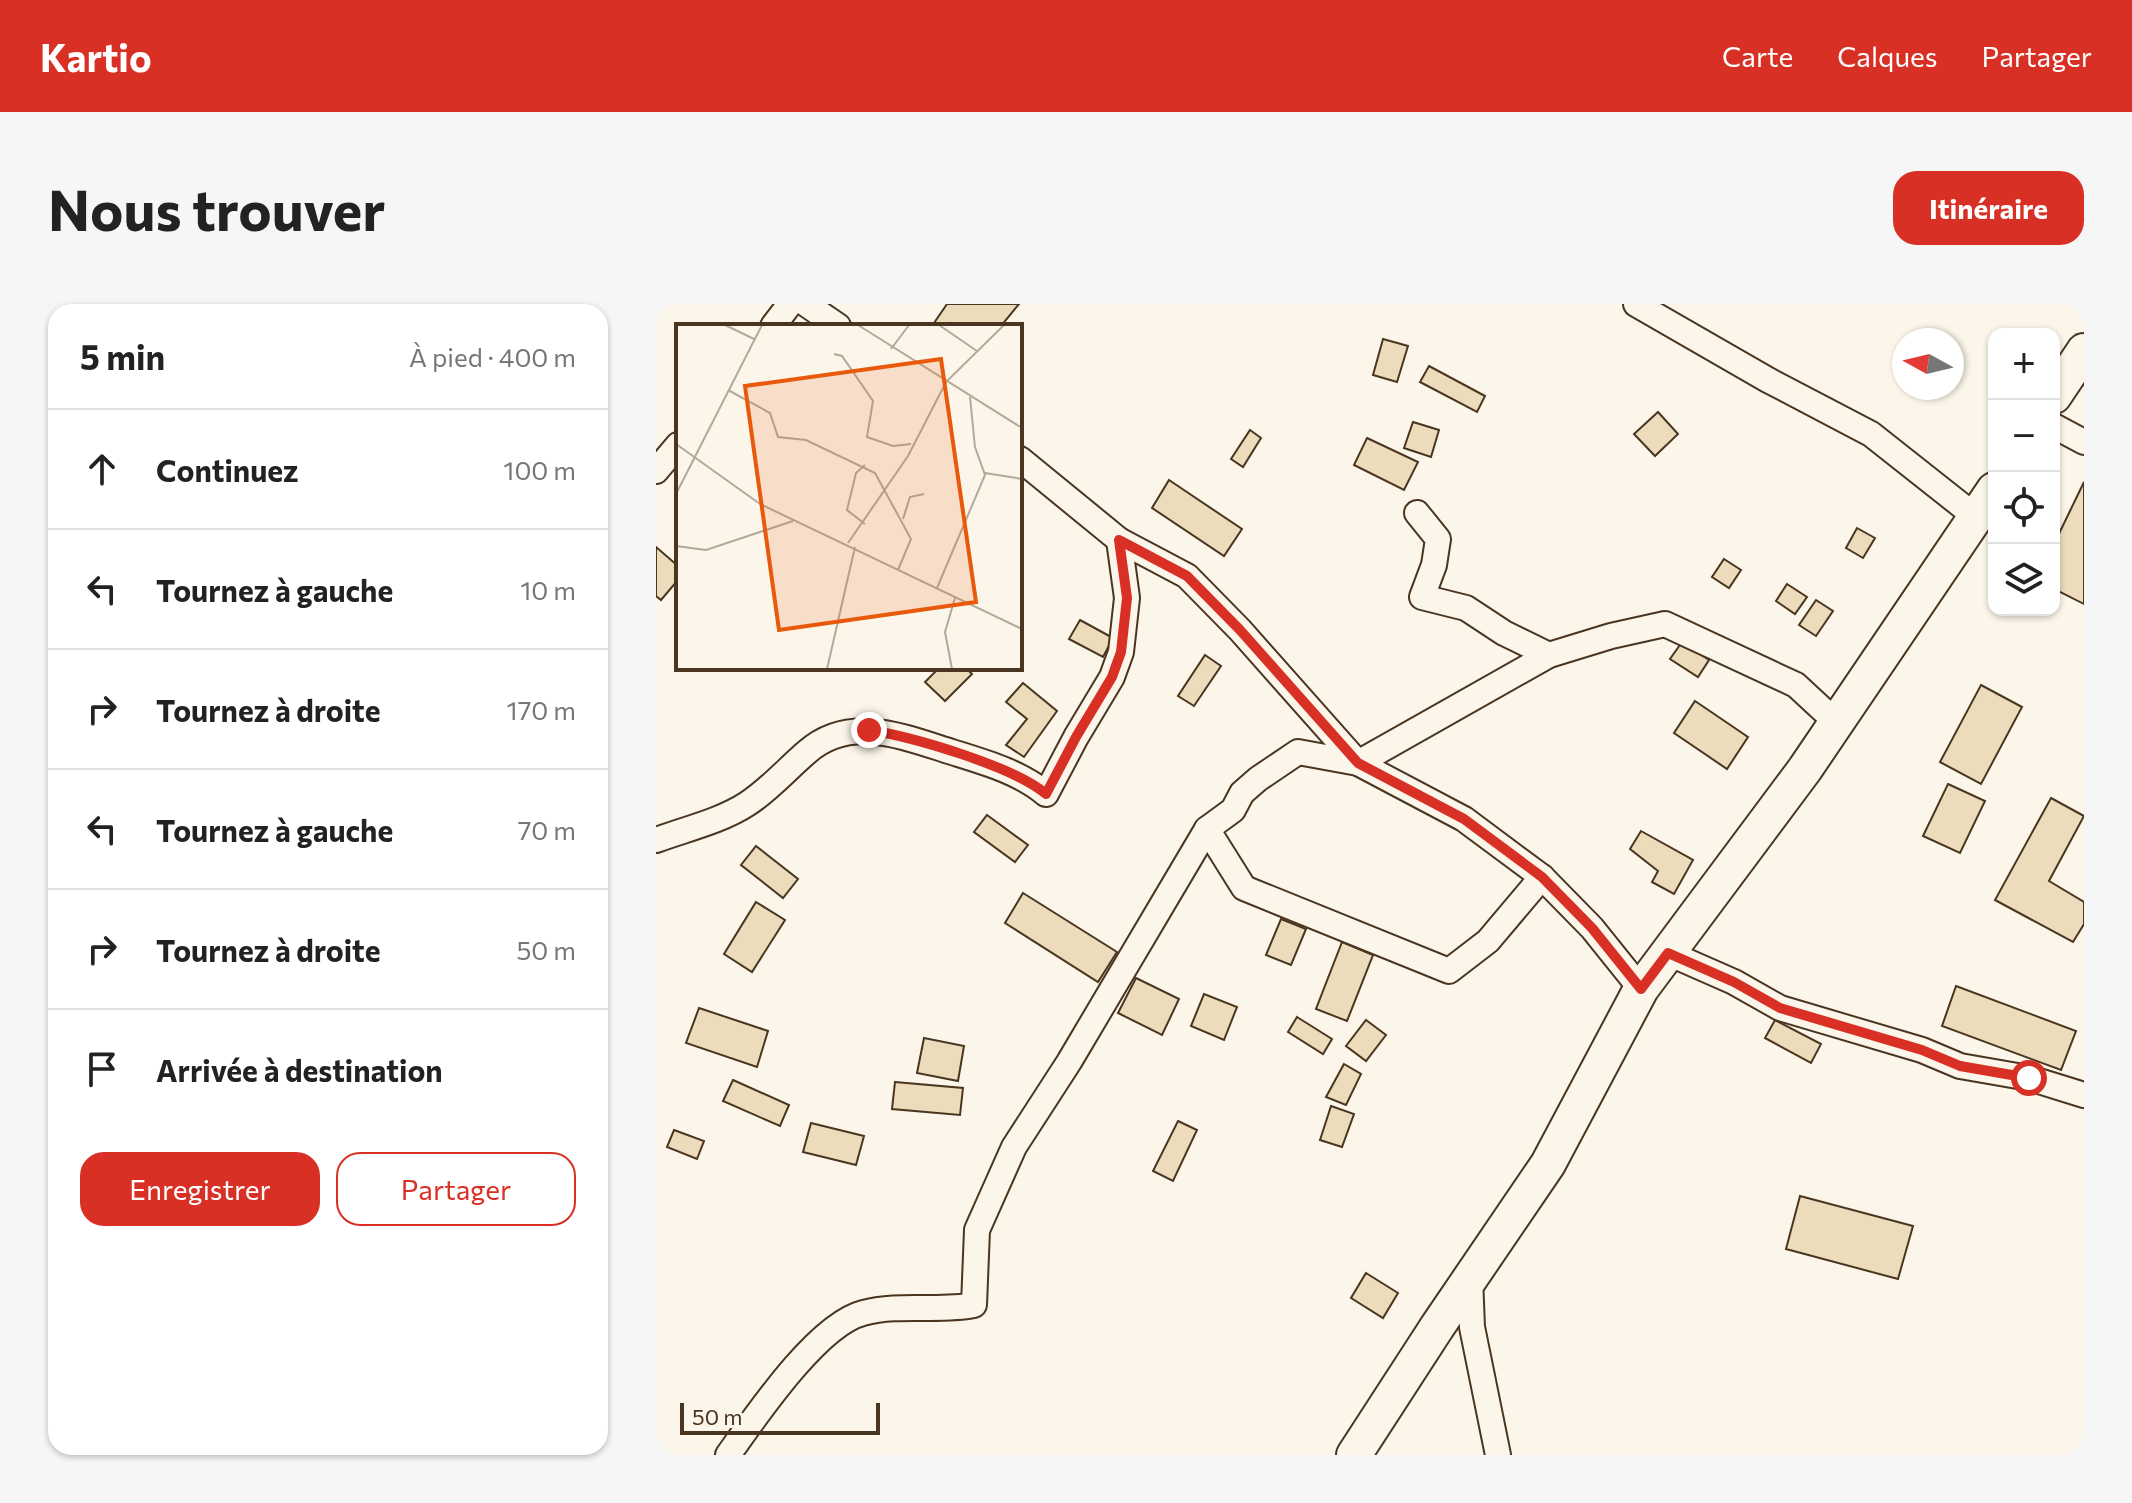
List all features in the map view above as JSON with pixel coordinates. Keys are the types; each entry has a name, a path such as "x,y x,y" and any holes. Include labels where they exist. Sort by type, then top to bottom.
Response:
{"main road":[{"path":"2060,387 2084,351"},
{"path":"1354,1455 1548,1164 1641,989 1837,723 1985,504"}],"street":[{"path":"775,324 790,304"},
{"path":"806,304 835,324"},
{"path":"1636,304 1768,380 1871,434 1985,504"},
{"path":"2060,429 2084,442"},
{"path":"656,471 676,447"},
{"path":"1022,461 1119,540 1187,576 1240,630 1358,763"},
{"path":"1417,513 1438,539 1434,565 1422,597 1466,608 1504,633 1549,655"},
{"path":"656,840 743,807 818,743 844,732 860,730 882,732 985,763 1022,779 1046,794 1112,677 1121,652 1127,598 1119,540"},
{"path":"1358,763 1549,655 1665,624 1796,685 1837,723"},
{"path":"728,1455 785,1378 812,1349 852,1317 894,1308 974,1305 977,1230 1014,1147 1069,1062 1207,829 1233,810 1242,793 1258,779 1298,752 1358,763 1464,819 1542,877 1592,928 1641,989"},
{"path":"1207,829 1244,888 1449,971 1488,941 1542,877"},
{"path":"1668,953 1734,982 1780,1008 1922,1050 1960,1066 2029,1078 2084,1095"},
{"path":"1470,1278 1472,1327 1498,1455"}],"building":[{"path":"947,304 1019,304 1003,324 933,324"},
{"path":"1383,339 1408,346 1397,382 1373,375"},
{"path":"1429,366 1485,396 1477,412 1420,382"},
{"path":"1658,412 1678,434 1655,456 1634,434"},
{"path":"1413,422 1439,430 1431,457 1404,448"},
{"path":"1250,430 1261,438 1243,467 1231,459"},
{"path":"1367,438 1418,462 1404,490 1354,465"},
{"path":"1169,480 1242,529 1224,556 1152,508"},
{"path":"2084,482 2084,604 2060,592 2060,532"},
{"path":"1857,528 1875,538 1863,558 1846,548"},
{"path":"656,547 676,564 676,582 661,600 656,596"},
{"path":"1724,559 1741,570 1729,588 1712,577"},
{"path":"1787,584 1807,597 1795,614 1776,601"},
{"path":"1816,600 1833,611 1816,636 1799,625"},
{"path":"1080,620 1113,638 1103,657 1069,639"},
{"path":"1682,642 1709,660 1698,677 1670,659"},
{"path":"1205,655 1221,666 1194,706 1178,696"},
{"path":"937,670 968,670 972,674 945,701 925,682"},
{"path":"1023,683 1057,711 1024,757 1006,745 1027,719 1006,702"},
{"path":"1981,685 2022,707 1981,784 1940,762"},
{"path":"1695,701 1748,737 1727,769 1674,733"},
{"path":"1948,784 1985,801 1960,853 1923,836"},
{"path":"2051,798 2084,816 2049,881 2084,902 2084,924 2073,942 1995,900"},
{"path":"987,815 1028,845 1015,862 974,832"},
{"path":"1641,831 1693,860 1674,894 1652,882 1658,871 1630,849"},
{"path":"756,846 798,879 783,898 741,865"},
{"path":"1023,893 1117,952 1098,982 1005,923"},
{"path":"756,902 785,920 752,972 724,954"},
{"path":"1281,919 1306,929 1291,965 1266,955"},
{"path":"1342,942 1373,955 1347,1021 1316,1009"},
{"path":"1136,978 1179,999 1162,1035 1118,1013"},
{"path":"1956,986 2076,1031 2061,1070 1942,1026"},
{"path":"1204,994 1237,1007 1224,1040 1191,1026"},
{"path":"699,1008 768,1031 757,1067 686,1043"},
{"path":"1297,1017 1332,1039 1323,1054 1288,1032"},
{"path":"1366,1020 1386,1035 1366,1061 1346,1046"},
{"path":"1775,1020 1821,1044 1811,1063 1765,1038"},
{"path":"924,1038 964,1046 958,1081 917,1073"},
{"path":"1344,1064 1361,1074 1346,1105 1326,1097"},
{"path":"733,1080 789,1105 780,1126 723,1101"},
{"path":"895,1082 963,1088 960,1115 892,1109"},
{"path":"1331,1106 1354,1114 1342,1147 1320,1140"},
{"path":"1178,1121 1197,1130 1173,1181 1153,1171"},
{"path":"811,1123 864,1136 856,1165 803,1152"},
{"path":"674,1130 704,1141 697,1159 667,1147"},
{"path":"1800,1196 1913,1226 1898,1279 1786,1249"},
{"path":"1366,1273 1398,1293 1383,1318 1351,1298"}],"route":[{"path":"869,730 985,763 1037,786 1046,794 1112,677 1121,652 1127,598 1119,540 1187,576 1240,630 1358,763 1464,819 1542,877 1592,928 1641,989 1668,953 1734,982 1780,1008 1922,1050 1960,1066 2029,1078"}]}
